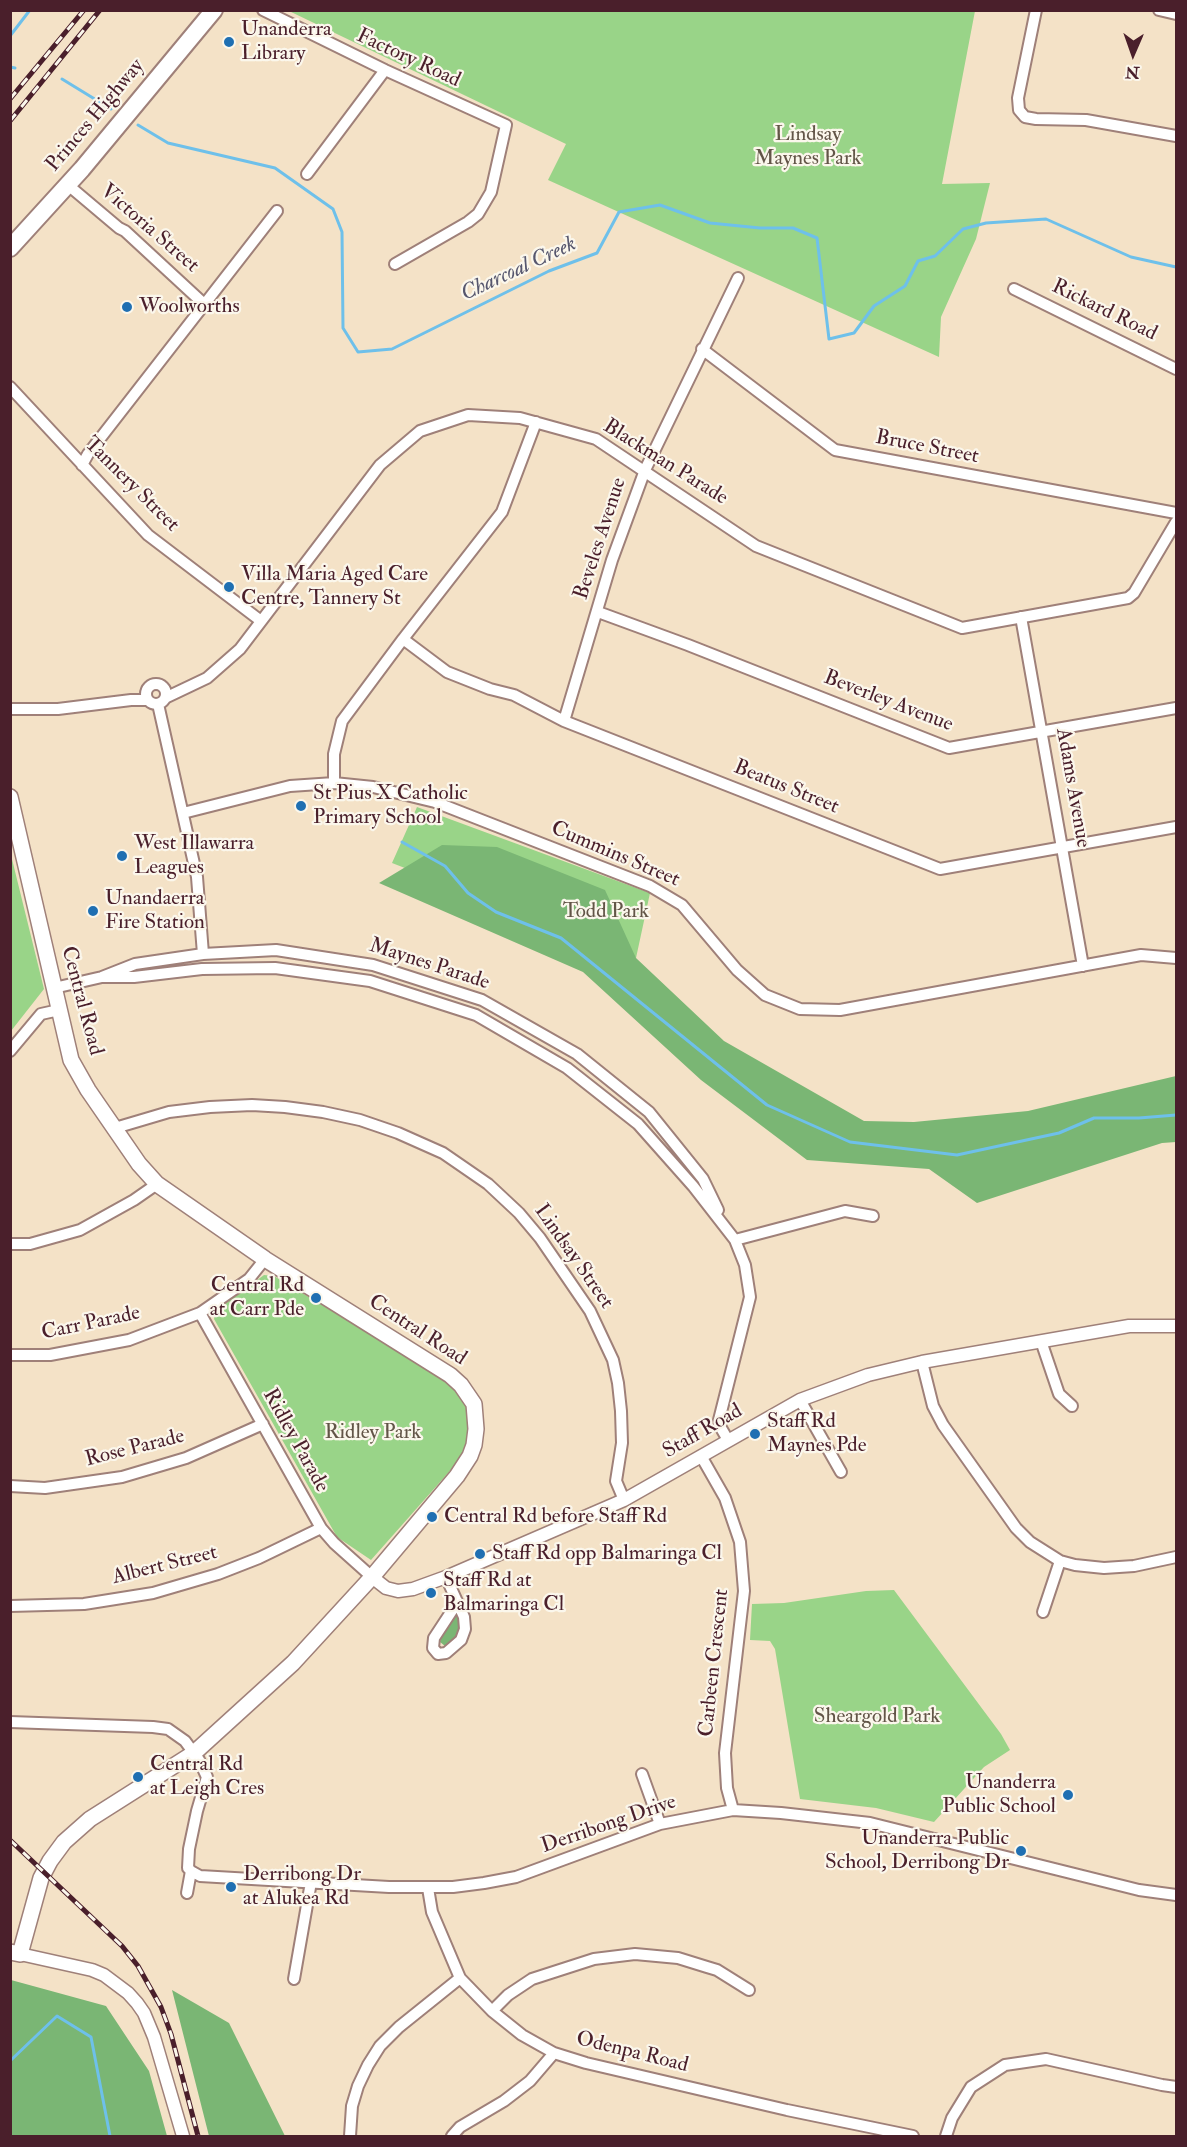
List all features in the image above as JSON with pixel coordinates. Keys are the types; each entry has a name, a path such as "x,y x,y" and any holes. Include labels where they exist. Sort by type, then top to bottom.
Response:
{"main road":[{"name":"Princes Highway","path":"10,248 68,185 214,10"},
{"name":"Central Road","path":"10,797 71,1060 88,1090 139,1164 157,1184 265,1260 450,1375 461,1385 474,1404 476,1429 470,1456 457,1476 372,1577 293,1662 194,1753 90,1819 64,1842 41,1878 15,1953"}],"street":[{"name":"Factory Road","path":"263,10 385,70 506,125 490,192 478,214 395,264"},
{"path":"1036,10 1018,98 1019,110 1025,117 1086,120 1176,136"},
{"path":"1158,10 1176,14"},
{"path":"307,174 385,70"},
{"name":"Victoria Street","path":"68,185 118,228 125,231 204,304"},
{"path":"82,465 88,454 277,211"},
{"name":"Beveles Avenue","path":"564,721 612,560 645,470 738,278"},
{"name":"Rickard Road","path":"1014,289 1176,369"},
{"name":"Bruce Street","path":"702,350 835,450 1176,513"},
{"name":"Tannery Street","path":"10,387 148,535 261,621"},
{"name":"Blackman Parade","path":"10,709 58,709 156,697 207,678 233,656 381,465 416,433 468,414 520,418 596,439 756,546 948,624 970,628 1128,598 1134,592 1176,522"},
{"path":"334,783 334,754 342,721 505,507 536,422"},
{"name":"Beverley Avenue","path":"598,612 949,748 1176,708"},
{"name":"Adams Avenue","path":"1022,617 1083,966"},
{"name":"Beatus Street","path":"403,639 447,672 490,689 514,695 564,721 940,869 1176,827"},
{"path":"156,697 197,877 203,954"},
{"name":"Cummins Street","path":"183,813 290,786 334,783 373,787 435,801 650,886 682,905 737,970 765,995 800,1009 840,1010 1141,955 1176,958"},
{"name":"Maynes Parade","path":"54,988 102,977 135,964 203,954 276,950 373,964 482,1000 577,1054 649,1112 704,1179 726,1226"},
{"name":"Maynes Parade","path":"102,977 134,977 202,969 275,968 370,981 476,1015 567,1068 638,1124 693,1186 735,1240 745,1265 750,1298 719,1420 728,1440"},
{"path":"10,1051 41,1014 59,1010"},
{"name":"Lindsay Street","path":"115,1128 169,1112 210,1107 252,1105 323,1112 360,1120 399,1133 443,1153 488,1184 519,1213 540,1238 590,1311 613,1360 618,1383 622,1443 616,1481 624,1500"},
{"path":"10,1244 30,1244 80,1230 134,1200 157,1184"},
{"path":"735,1240 845,1211 873,1216"},
{"name":"Carr Parade","path":"10,1355 50,1355 129,1340 200,1312 249,1279 265,1260"},
{"name":"Ridley Parade","path":"200,1312 321,1528 334,1544 372,1577"},
{"name":"Staff Road","path":"372,1577 386,1588 398,1591 413,1589 446,1577 624,1500 800,1400 868,1375 922,1362 1129,1326 1176,1326"},
{"path":"1041,1341 1059,1394 1072,1406"},
{"path":"922,1362 933,1406 943,1425 1016,1528 1030,1542 1060,1561 1104,1568 1134,1566 1176,1557"},
{"path":"800,1400 841,1472"},
{"name":"Rose Parade","path":"10,1486 45,1488 122,1477 186,1458 263,1424"},
{"name":"Carbeen Crescent","path":"701,1456 725,1498 740,1542 744,1591 725,1754 727,1788 733,1810"},
{"name":"Albert Street","path":"10,1606 84,1604 153,1593 218,1574 259,1558 321,1528"},
{"path":"1043,1612 1060,1561"},
{"path":"446,1577 457,1603"},
{"path":"10,1722 168,1729 185,1741 205,1770 207,1777 189,1849 188,1868 191,1871 187,1893"},
{"path":"642,1774 660,1824"},
{"name":"Derribong Drive","path":"191,1871 200,1876 428,1888 484,1883 516,1876 660,1824 733,1810 870,1823 1139,1890 1176,1895"},
{"path":"294,1978 311,1882"},
{"name":"Odenpa Road","path":"428,1888 432,1912 460,1978 492,2011 522,2035 554,2053 586,2063 776,2107 913,2136"},
{"path":"15,1953 92,1970 104,1975 132,1998 144,2013 154,2037 183,2136"},
{"path":"492,2011 508,1995 532,1979 594,1959 635,1954 678,1958 708,1967 749,1990"},
{"path":"350,2136 352,2106 358,2086 380,2046 399,2027 460,1978"},
{"path":"452,2136 460,2127 504,2101 530,2080 554,2053"},
{"path":"946,2136 952,2118 971,2087 1005,2065 1046,2059 1162,2085 1176,2086"}],"green space":[{"name":"Lindsay Maynes Park","path":"289,11 975,11 942,184 990,183 976,239 941,317 939,357 548,180 566,144"},
{"name":"Todd Park","path":"417,807 650,893 636,958 392,863"},
{"path":"442,845 497,847 605,890 636,958 724,1041 864,1121 914,1122 1028,1111 1176,1076 1176,1142 1162,1143 977,1203 929,1169 807,1160 701,1080 583,972 379,883"},
{"path":"10,851 44,989 11,1031 10,1031"},
{"name":"Ridley Park","path":"264,1275 274,1276 446,1380 467,1406 470,1441 456,1464 371,1560 337,1537 214,1319 217,1310"},
{"name":"Sheargold Park","path":"894,1590 1001,1734 1010,1750 984,1767 934,1822 876,1808 800,1799 775,1649 770,1641 750,1640 752,1604 784,1603 866,1591"},
{"path":"457,1611 461,1620 460,1634 451,1644 445,1646 440,1642 442,1632"},
{"path":"11,1980 106,2006 149,2071 167,2136 11,2136"},
{"path":"172,1990 229,2023 285,2136 209,2136"}],"waterway":[{"path":"10,36 30,10"},
{"name":"Charcoal Creek","path":"10,67 15,68"},
{"name":"Charcoal Creek","path":"62,79 111,109"},
{"name":"Charcoal Creek","path":"138,125 168,143 275,168 333,209 342,232 343,328 358,352 392,349 549,271 597,253 619,212 660,205 710,223 760,228 793,228 817,238 829,339 854,333 874,306 905,286 918,261 935,256 963,229 986,223 1046,219 1131,257 1176,267"},
{"path":"402,842 445,866 468,893 496,912 561,938 767,1105 850,1142 957,1155 1059,1133 1094,1118 1176,1115"},
{"path":"10,2061 57,2016 91,2037 110,2136"}],"railway":[{"path":"10,99 84,10"},
{"path":"10,121 100,10"},
{"path":"10,1840 122,1946 138,1966 161,2007 171,2034 198,2136"}],"place":[{"name":"Unanderra Library","path":"229,42"},
{"name":"Woolworths","path":"127,307"},
{"name":"Villa Maria Aged Care Centre, Tannery St","path":"229,587"},
{"name":"St Pius X Catholic Primary School","path":"301,806"},
{"name":"West Illawarra Leagues","path":"122,856"},
{"name":"Unandaerra Fire Station","path":"93,911"},
{"name":"Central Rd at Carr Pde","path":"316,1298"},
{"name":"Staff Rd Maynes Pde","path":"755,1434"},
{"name":"Central Rd before Staff Rd","path":"432,1517"},
{"name":"Staff Rd opp Balmaringa Cl","path":"480,1554"},
{"name":"Staff Rd at Balmaringa Cl","path":"431,1593"},
{"name":"Central Rd at Leigh Cres","path":"138,1777"},
{"name":"Unanderra Public School","path":"1068,1795"},
{"name":"Unanderra Public School, Derribong Dr","path":"1021,1851"},
{"name":"Derribong Dr at Alukea Rd","path":"231,1887"}]}
